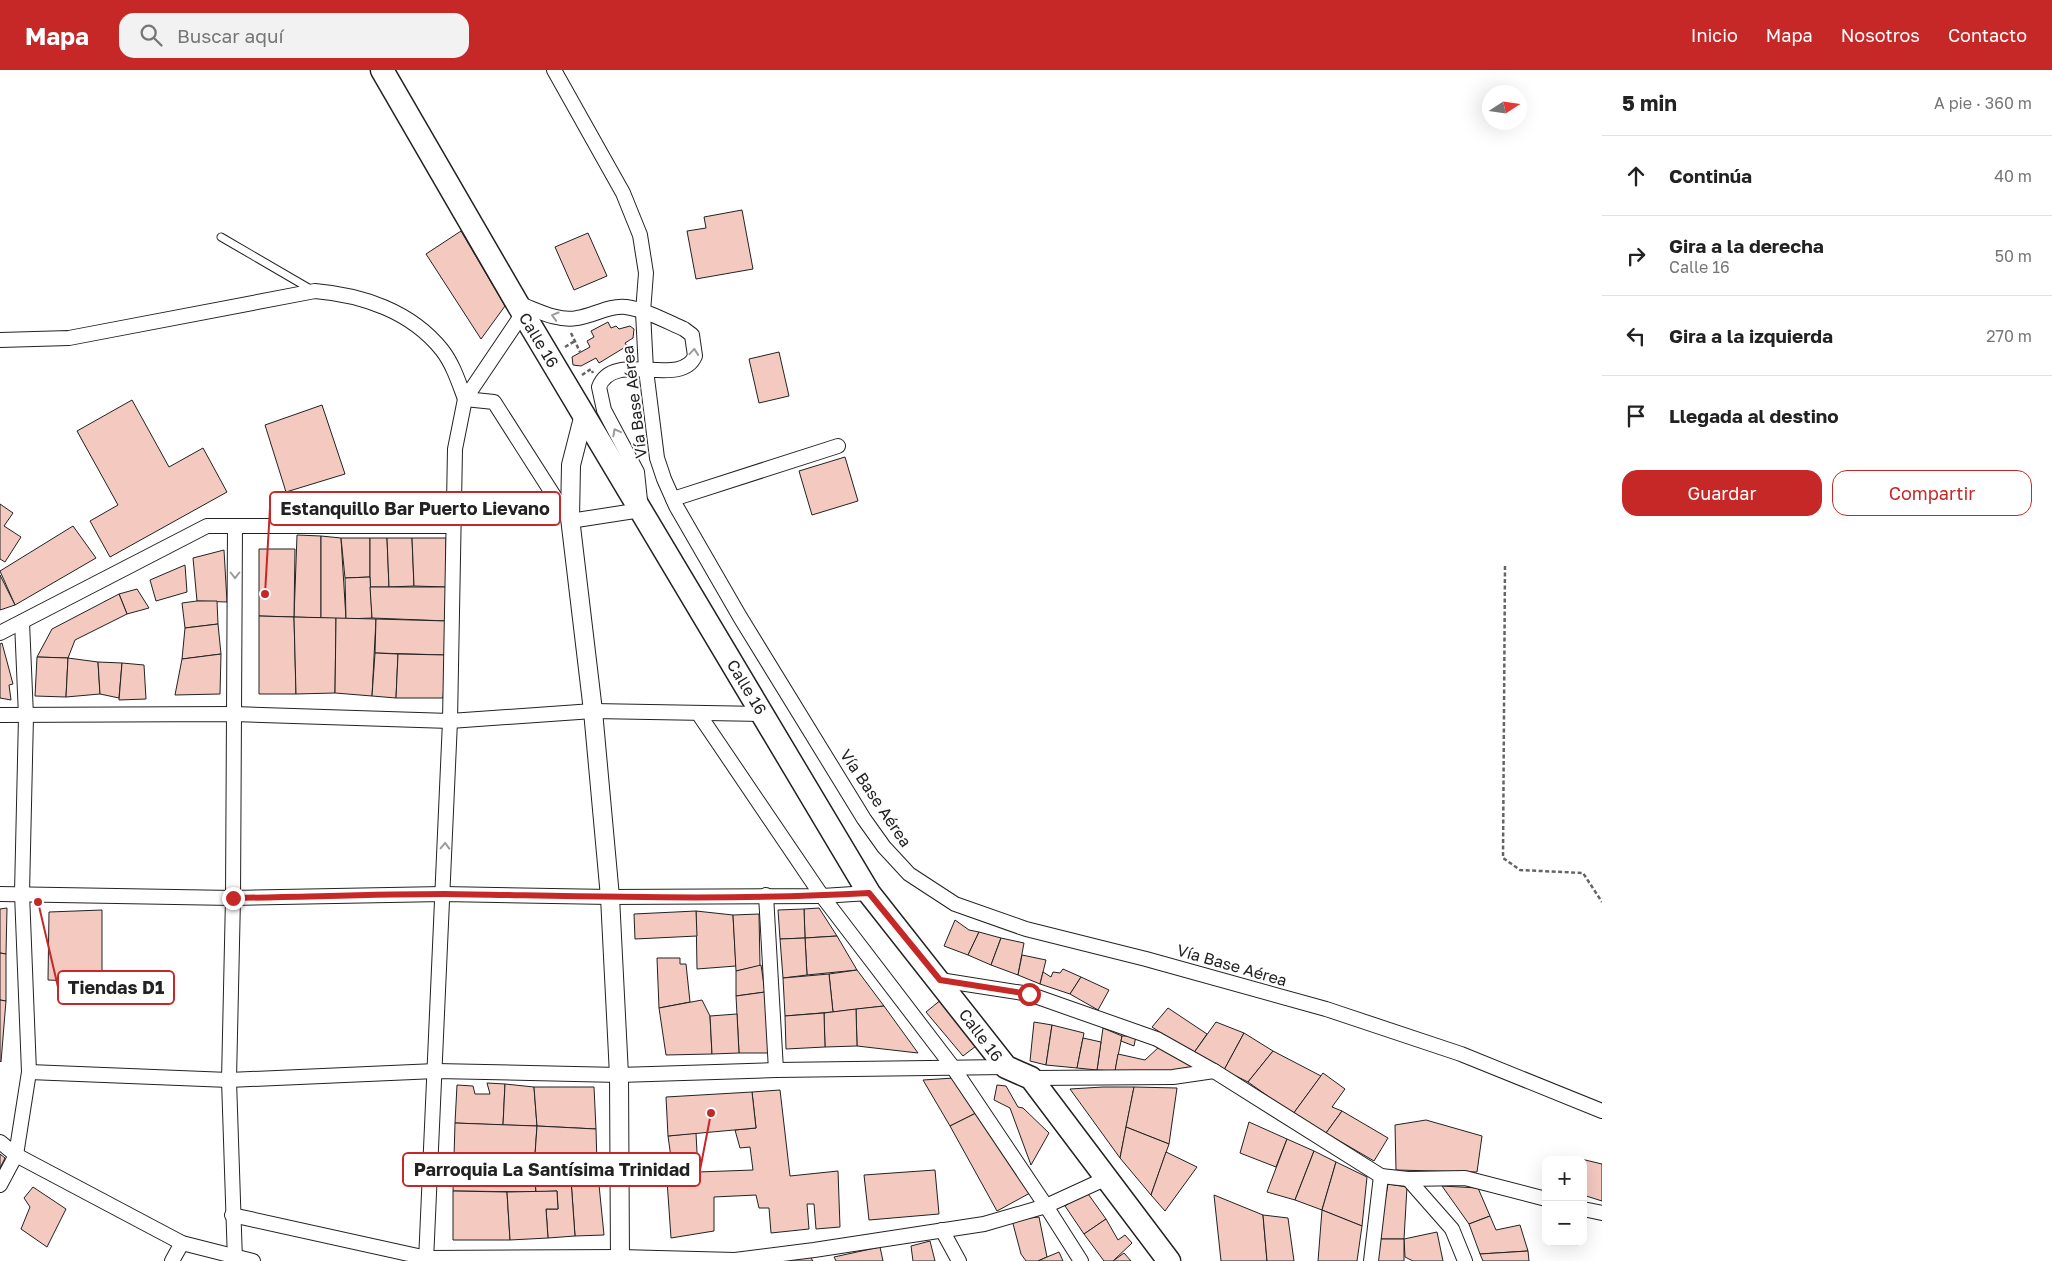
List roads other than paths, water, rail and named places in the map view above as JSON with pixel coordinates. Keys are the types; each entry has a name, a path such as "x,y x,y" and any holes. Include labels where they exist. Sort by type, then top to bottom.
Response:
{"main road":[{"name":"Calle 16","path":"382,70 520,308 869,893 940,980 1006,1067 1031,1078 1169,1261"}],"street":[{"name":"Vía Base Aérea","path":"554,70 633,215 640,234 646,273 643,312 646,370 657,458 673,499 740,617 864,819 884,847 909,874 935,893 955,904 1026,929 1146,959 1326,1009 1461,1054 1602,1111"},
{"path":"0,340 69,338 315,291 347,294 375,303 423,331 442,350 456,374 465,399"},
{"path":"427,1260 450,721 455,449 465,399 520,308 576,319 611,308 626,307 643,312 689,332 695,345 695,356 690,363 667,370 624,369 610,372 601,380 600,396 604,410 634,464 641,510 570,520"},
{"path":"600,396 579,407 571,465 570,520 593,711 610,897 619,1076 620,1259"},
{"path":"465,399 494,402 570,520"},
{"path":"673,499 838,446"},
{"path":"0,633 207,526 453,526"},
{"path":"235,526 233,898 229,1080 232,1215 235,1258"},
{"path":"0,1185 16,1155 29,1072 22,893 26,716 22,622"},
{"path":"0,715 234,714 450,721 593,711 762,714"},
{"path":"698,713 822,896 952,1066 1081,1261"},
{"path":"0,894 233,898 443,894 610,897 822,896 869,893"},
{"path":"766,895 776,1070"},
{"path":"940,980 1029,994 1157,1039 1214,1071 1381,1176 1408,1179 1465,1178 1542,1198"},
{"path":"29,1072 229,1080 436,1071 619,1076 776,1070 952,1066 960,1069 1006,1067"},
{"path":"1031,1078 1173,1078 1214,1071"},
{"path":"0,1142 16,1155 182,1243 235,1258 253,1261"},
{"path":"1371,1261 1381,1176"},
{"path":"232,1215 427,1260 736,1260 817,1256 942,1230 984,1224 1046,1206 1107,1178"},
{"path":"1408,1179 1452,1229 1465,1261"},
{"path":"1587,1209 1602,1213"},
{"path":"942,1230 959,1261"},
{"path":"172,1261 182,1243"}],"lane":[{"path":"221,237 315,291"}],"place":[{"name":"Estanquillo Bar Puerto Lievano","path":"265,594"},
{"name":"Tiendas D1","path":"38,902"},
{"name":"Parroquia La Santísima Trinidad","path":"711,1113"}]}
